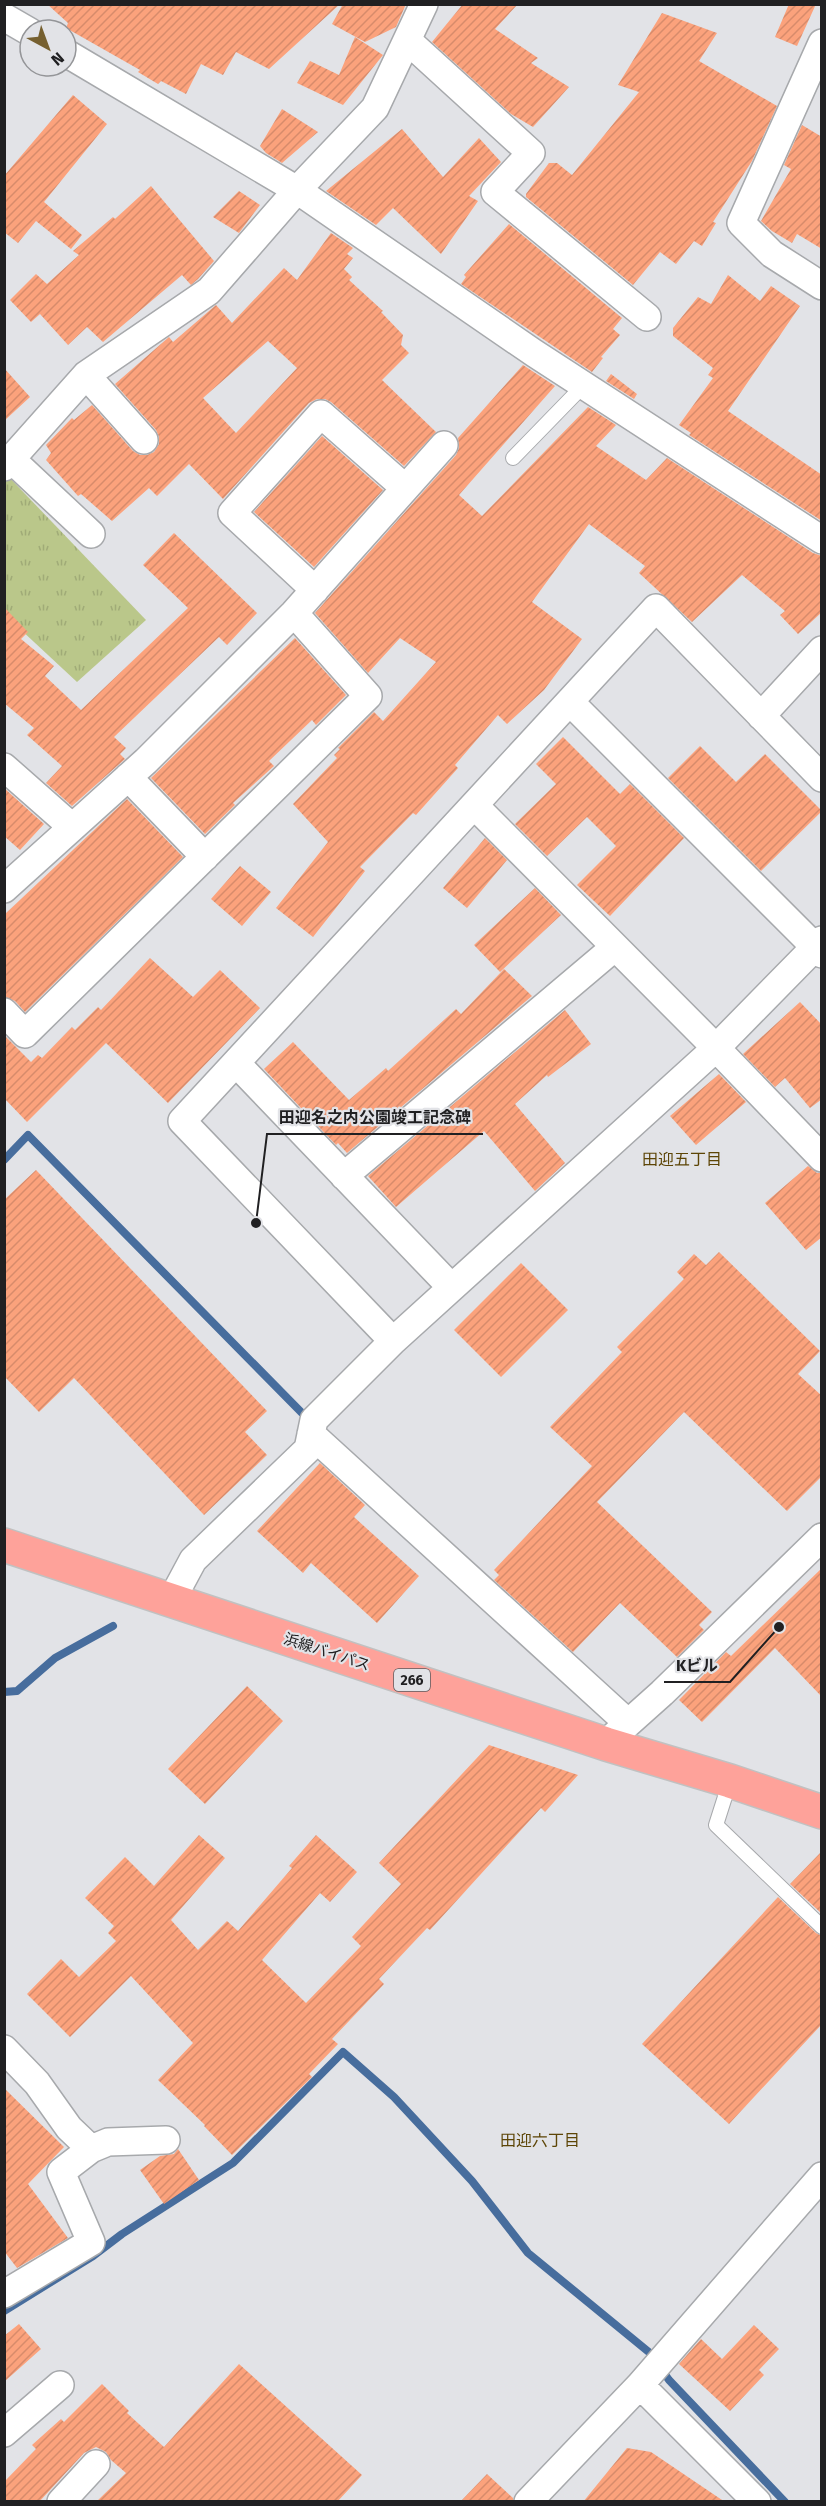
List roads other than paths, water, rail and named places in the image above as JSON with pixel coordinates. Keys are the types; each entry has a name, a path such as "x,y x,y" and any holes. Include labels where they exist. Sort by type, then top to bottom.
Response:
{"highway":[{"name":"浜線バイパス","path":"4,1545 171,1601 617,1733 730,1781 822,1812"}],"street":[{"path":"91,534 8,463 86,375 209,291 297,190 375,108 424,4"},
{"path":"4,16 18,25"},
{"path":"407,40 531,153 495,192 646,317"},
{"path":"822,43 741,223 772,254 822,286"},
{"path":"78,60 297,190 584,385 822,540"},
{"path":"86,375 144,440"},
{"path":"315,590 232,513 321,414 405,488"},
{"path":"4,889 128,777 294,613 444,445"},
{"path":"393,1341 182,1121 656,608 822,778"},
{"path":"4,1012 25,1034 368,696 294,613"},
{"path":"761,716 822,650"},
{"path":"171,1601 193,1560 308,1449 314,1420 393,1341 716,1048 819,947 570,702"},
{"path":"4,767 72,827"},
{"path":"128,777 205,857"},
{"path":"474,805 822,1158"},
{"path":"344,1176 615,946"},
{"path":"236,1063 451,1287"},
{"path":"311,1434 617,1733 662,1693 822,1537"},
{"path":"4,2049 37,2083 69,2128 91,2150"},
{"path":"8,2285 92,2242 61,2172 91,2150 108,2142 166,2140"},
{"path":"528,2502 640,2385 822,2176"},
{"path":"4,2433 60,2385"},
{"path":"640,2385 757,2502"},
{"path":"61,2502 96,2464"}],"lane":[{"path":"513,458 584,385"},
{"path":"730,1781 716,1825 822,1927"}],"waterway":[{"path":"4,1160 28,1135 302,1413"},
{"path":"4,1692 17,1691 55,1658 113,1626"},
{"path":"4,2311 93,2256 122,2234 233,2163 343,2052 394,2097 472,2181 528,2253 650,2353 654,2359"},
{"path":"661,2369 785,2502"}],"place":[{"name":"田迎名之内公園竣工記念碑","path":"256,1223"},
{"name":"Kビル","path":"779,1627"}],"district":[{"name":"田迎五丁目","path":"682,1159"},
{"name":"田迎六丁目","path":"540,2140"}]}
